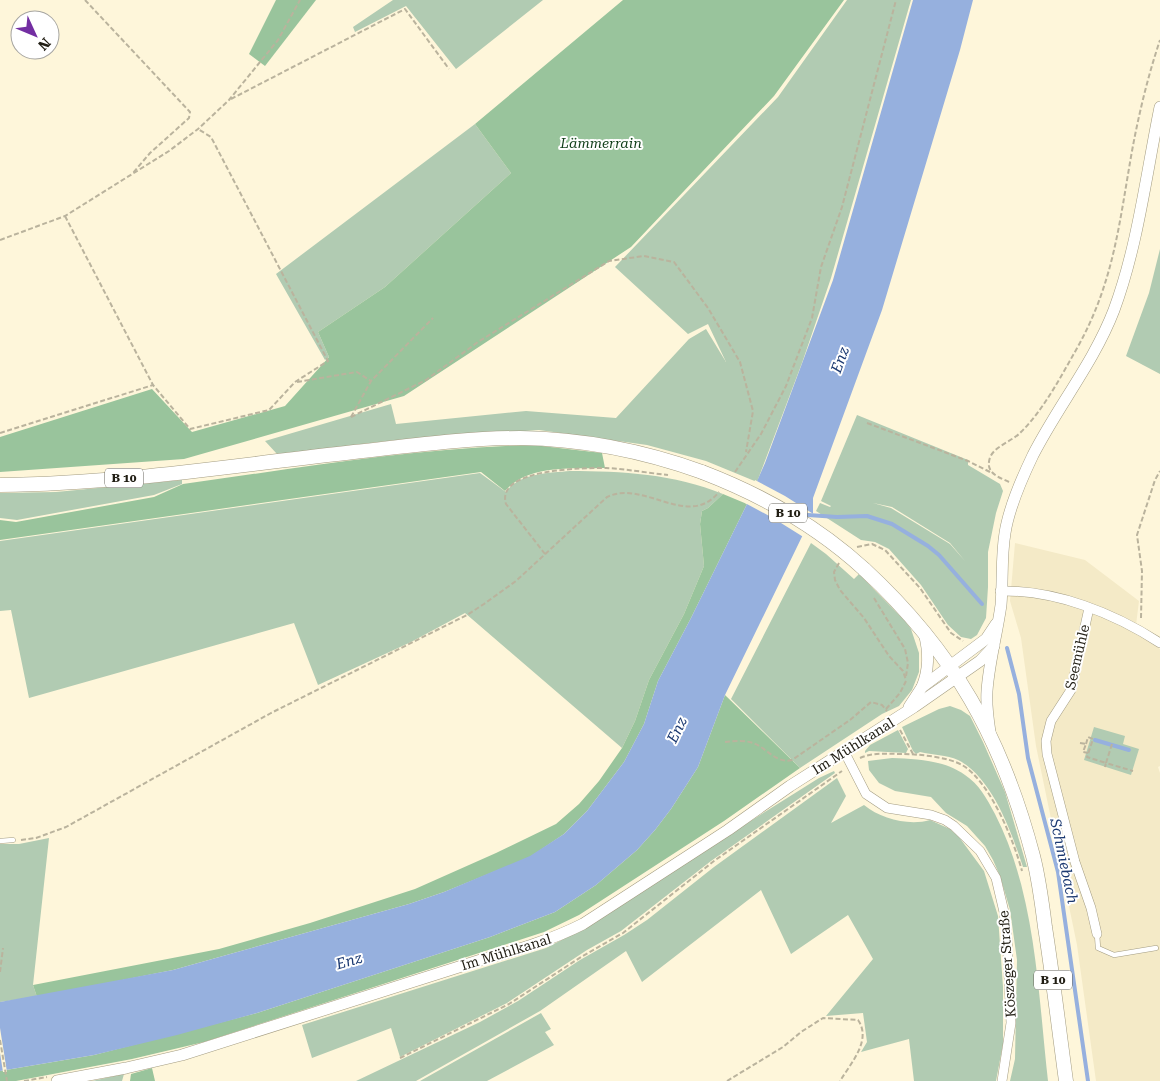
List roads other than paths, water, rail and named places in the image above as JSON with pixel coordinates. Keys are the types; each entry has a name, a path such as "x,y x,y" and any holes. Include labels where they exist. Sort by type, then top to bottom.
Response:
{"main road":[{"name":"B 10","path":"0,485 132,478 440,443 495,439 545,439 596,445 661,459 702,472 739,487 788,512 833,543 895,598 922,629 954,671 990,735 1015,795 1033,857 1049,949 1066,1081"}],"street":[{"path":"990,735 987,695 1001,603 1000,591 1005,532 1012,506 1025,473 1047,430 1102,336 1122,286 1160,107"},
{"name":"Seemühle","path":"1000,591 1035,593 1089,608 1139,630 1160,643"},
{"name":"Seemühle","path":"1089,608 1071,690 1051,721 1046,740 1047,754 1075,862 1091,908 1097,934"},
{"path":"954,671 992,632 998,618"},
{"path":"922,629 928,658 922,687"},
{"path":"954,671 987,655 994,646"},
{"name":"Im Mühlkanal","path":"906,712 922,687 954,671"},
{"name":"Im Mühlkanal","path":"54,1078 126,1068 190,1053 486,958 547,941 583,924 844,751 894,720 954,671"},
{"name":"Köszeger Straße","path":"844,751 866,794 887,808 931,815 945,820 980,851 996,878 1004,912 1007,936 1011,1023 1002,1081"}],"lane":[{"path":"0,841 13,840"},
{"path":"1097,934 1098,948 1114,955 1156,948"}],"water":[{"name":"Enz","path":"913,0 973,0 960,50 882,310 813,498 813,514 725,695 698,767 655,830 637,850 596,885 555,912 490,937 257,1013 177,1035 94,1055 0,1071 0,1002 173,970 409,904 444,892 530,856 564,834 587,811 624,762 644,724 658,681 747,504 765,463 833,280"}],"waterway":[{"name":"Schmiebach","path":"808,515 837,517 867,516 892,524 939,555 982,604"},
{"name":"Schmiebach","path":"1007,648 1019,694 1028,758 1058,872 1088,1081"},
{"path":"1095,740 1129,750"}],"park label":[{"name":"Lämmerrain","path":"601,143"}]}
